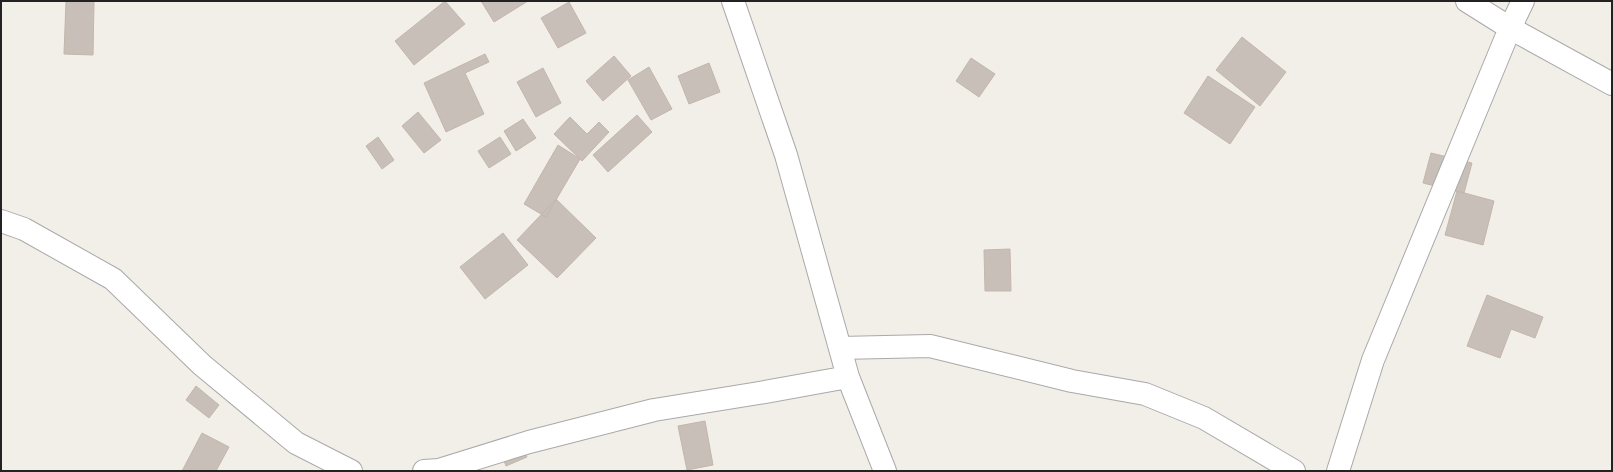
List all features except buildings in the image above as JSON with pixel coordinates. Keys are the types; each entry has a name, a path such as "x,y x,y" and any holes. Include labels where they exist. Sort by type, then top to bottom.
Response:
{"street":[{"path":"733,1 786,155 848,377 885,471"},
{"path":"1467,1 1510,28 1612,84"},
{"path":"1338,471 1373,360 1510,28 1523,1"},
{"path":"1,221 24,229 113,279 202,366 296,443 351,471"},
{"path":"840,348 930,346 1072,381 1145,394 1204,418 1294,471"},
{"path":"424,471 439,470 529,442 654,410 848,377"}]}
